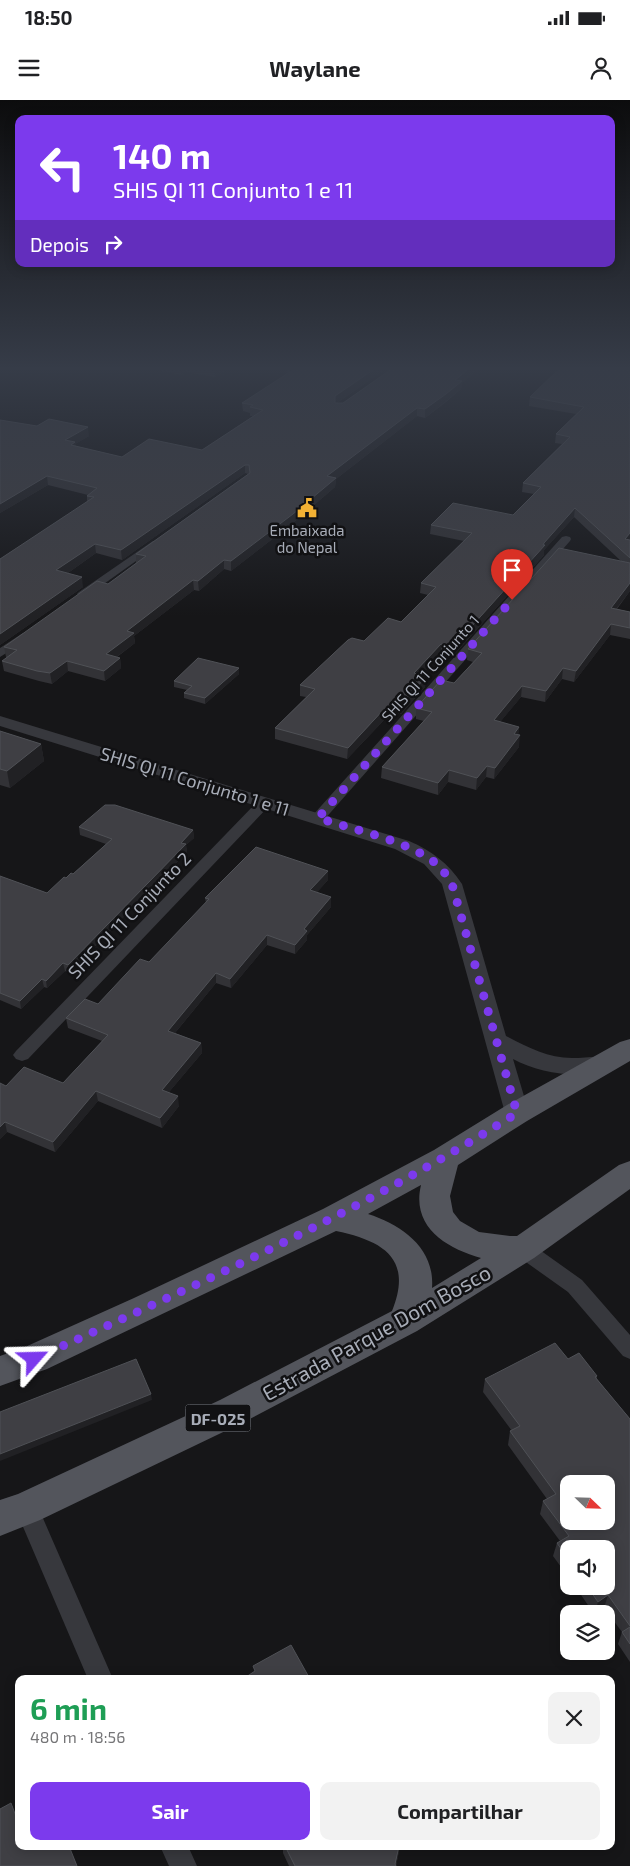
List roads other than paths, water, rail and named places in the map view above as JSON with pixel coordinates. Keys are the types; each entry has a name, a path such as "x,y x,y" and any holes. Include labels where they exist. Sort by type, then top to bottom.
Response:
{"main road":[{"path":"0,1371 34,1359 146,1308 334,1218 445,1158 517,1113 630,1049"},
{"path":"445,1158 436,1190 434,1206 446,1226 459,1238 478,1246 497,1250 523,1249"},
{"name":"Estrada Parque Dom Bosco","path":"13,1513 232,1412 406,1321 523,1249 630,1173"},
{"path":"334,1218 361,1223 387,1234 406,1252 416,1275 414,1300 406,1321"}],"street":[{"path":"71,602 166,535"},
{"name":"SHIS QI 11 Conjunto 1","path":"318,818 566,539"},
{"path":"0,653 32,630"},
{"name":"SHIS QI 11 Conjunto 1 e 11","path":"0,721 402,845 422,854 440,867 452,884 517,1113"},
{"name":"SHIS QI 11 Conjunto 2","path":"22,1055 264,803"},
{"path":"496,1040 531,1059 570,1066 603,1064"},
{"path":"523,1249 575,1286 630,1350"},
{"path":"13,1513 99,1675"},
{"path":"176,1850 183,1866"}],"place":[{"name":"Embaixada do Nepal","path":"307,508"}]}
